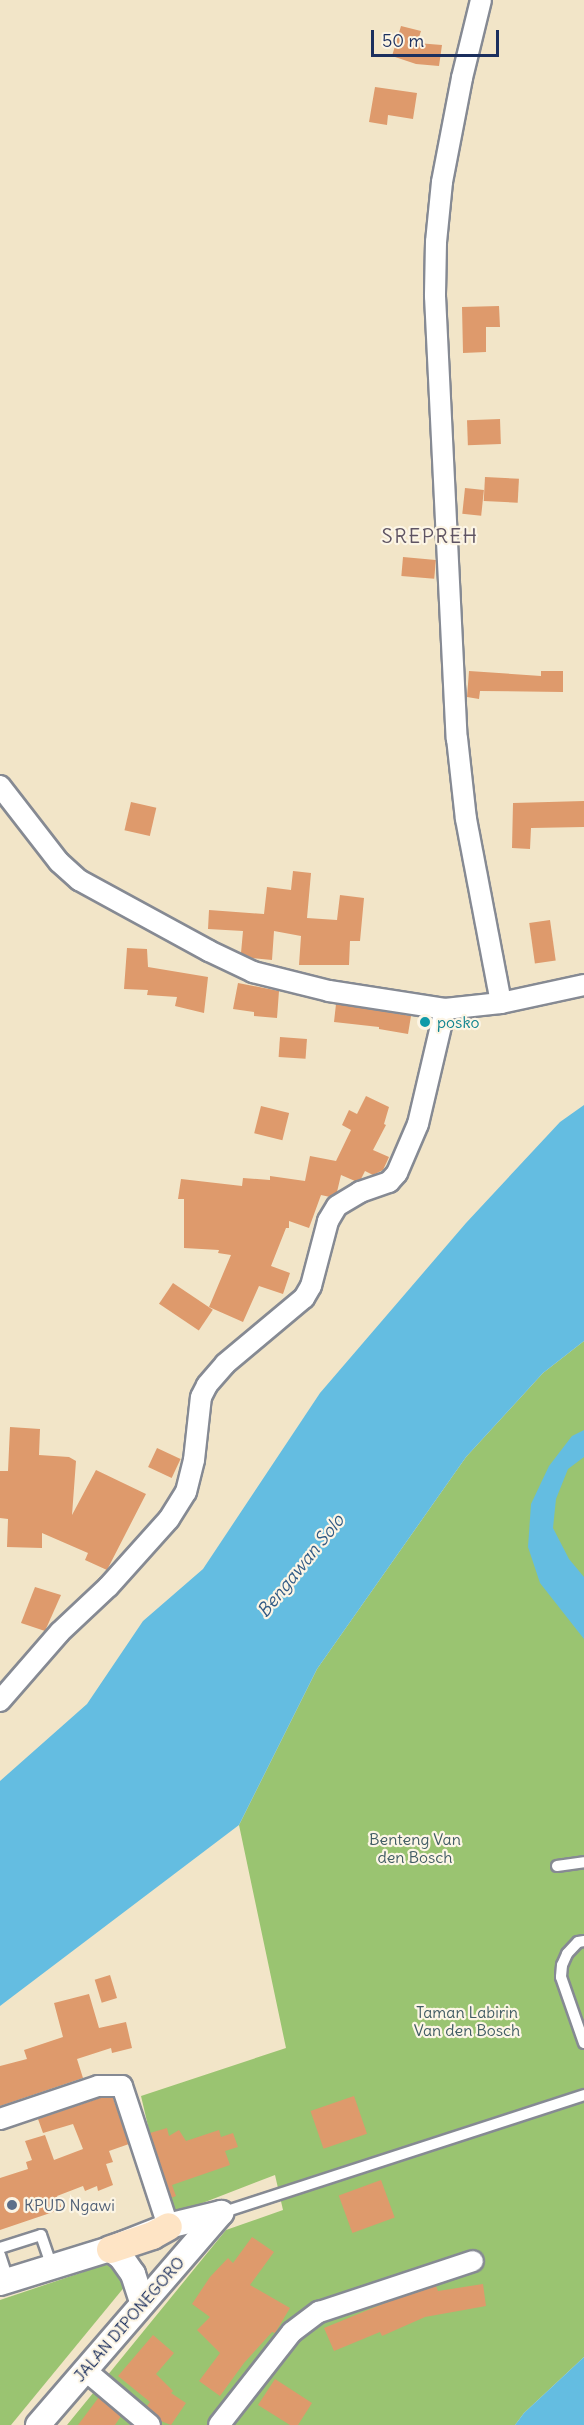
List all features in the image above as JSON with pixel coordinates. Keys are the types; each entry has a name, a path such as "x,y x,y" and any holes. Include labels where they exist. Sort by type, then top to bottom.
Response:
{"main road":[{"path":"110,2248 152,2235 168,2226"}],"street":[{"path":"481,0 462,78 442,182 436,242 435,296 457,738 466,819 501,1003"},
{"path":"0,786 60,862 79,880 209,951 253,972 329,991 445,1009 501,1003 584,985"},
{"path":"0,1701 60,1632 108,1587 169,1519 186,1492 194,1460 201,1397 207,1385 225,1364 304,1298 311,1286 328,1221 337,1206 360,1192 389,1182 397,1173 418,1124 445,1009"},
{"path":"0,2120 98,2086 122,2086 168,2226 221,2213"},
{"name":"JALAN DIPONEGORO","path":"38,2425 221,2213"},
{"path":"4,2282 110,2248 121,2257 133,2274 142,2302"},
{"path":"221,2425 292,2332 319,2312 473,2261"},
{"path":"85,2370 150,2425"}],"lane":[{"path":"557,1866 584,1862"},
{"path":"584,1941 578,1942 567,1954 562,1965 561,1977 584,2043"},
{"path":"221,2213 584,2096"},
{"path":"0,2248 41,2235 52,2267"},
{"path":"0,2255 4,2282"}],"green space":[{"name":"Benteng Van den Bosch","path":"584,1341 584,2357 524,2413 515,2425 67,2425 226,2230 283,2210 275,2175 169,2216 141,2096 286,2048 239,1825 317,1669 466,1457 543,1373"},
{"path":"110,2263 126,2285 11,2425 0,2425 0,2300"}],"water":[{"name":"Bengawan Solo","path":"584,1105 584,1341 543,1373 466,1457 317,1669 239,1825 0,2006 0,1781 87,1704 143,1621 203,1569 320,1393 466,1223 560,1122"},
{"path":"584,1430 584,1457 568,1469 556,1499 553,1528 569,1559 584,1577 584,1639 540,1583 528,1547 531,1504 549,1466 572,1436"},
{"path":"584,2357 584,2425 515,2425 524,2413"}],"building":[{"path":"401,26 421,31 417,43 442,45 439,66 416,64 392,56"},
{"path":"375,87 417,93 413,119 388,115 387,125 369,122"},
{"path":"499,306 500,327 486,327 486,352 463,353 462,307"},
{"path":"500,419 501,444 468,445 467,420"},
{"path":"485,477 519,479 518,503 484,501"},
{"path":"465,488 484,490 481,516 462,514"},
{"path":"403,557 436,560 434,579 401,576"},
{"path":"469,671 541,676 541,671 563,671 563,692 480,691 479,699 467,697"},
{"path":"584,801 584,827 531,828 530,849 512,848 513,803"},
{"path":"131,802 156,808 150,836 124,830"},
{"path":"293,871 311,873 307,918 337,920 340,895 364,898 360,941 350,941 349,965 299,965 301,936 274,931 272,960 252,958 241,953 243,931 208,929 209,910 264,914 267,887 291,890"},
{"path":"550,920 556,961 535,964 529,923"},
{"path":"127,948 147,949 148,967 208,977 204,1013 175,1006 177,997 147,995 148,990 124,989"},
{"path":"238,983 279,991 277,1018 254,1016 254,1012 233,1009"},
{"path":"336,1004 411,1016 408,1034 379,1029 379,1027 334,1022"},
{"path":"280,1037 307,1039 306,1059 279,1057"},
{"path":"366,1096 389,1107 384,1124 386,1125 373,1150 389,1157 383,1170 373,1175 365,1171 361,1179 355,1181 341,1175 337,1192 330,1197 321,1195 309,1228 289,1221 289,1228 286,1228 271,1266 290,1273 283,1294 259,1286 243,1322 209,1307 231,1255 218,1253 219,1250 184,1248 184,1199 178,1199 181,1179 242,1186 243,1178 270,1180 270,1176 305,1181 310,1156 336,1161 351,1130 342,1125 349,1110 357,1114"},
{"path":"261,1106 289,1113 282,1140 254,1133"},
{"path":"173,1283 213,1310 199,1331 159,1304"},
{"path":"10,1427 40,1429 39,1455 69,1457 76,1461 72,1515 96,1470 146,1494 107,1570 85,1560 88,1553 42,1533 42,1548 7,1547 8,1519 0,1518 0,1471 8,1471"},
{"path":"157,1448 181,1459 172,1478 148,1467"},
{"path":"35,1587 61,1595 45,1631 21,1623"},
{"path":"110,1975 117,1998 102,2003 95,1980"},
{"path":"89,1994 99,2028 126,2022 132,2048 112,2053 111,2048 77,2059 83,2078 0,2106 0,2066 27,2059 24,2050 63,2037 54,2003"},
{"path":"354,2096 367,2134 324,2149 311,2111"},
{"path":"100,2098 113,2098 129,2144 109,2151 113,2162 106,2164 113,2185 98,2191 97,2186 85,2191 83,2186 57,2196 62,2209 0,2230 0,2178 28,2169 26,2162 32,2160 25,2141 45,2135 54,2160 83,2149 73,2124 43,2133 38,2119"},
{"path":"167,2128 169,2136 179,2130 186,2141 219,2130 221,2137 233,2133 238,2147 225,2151 230,2165 172,2185 176,2196 171,2198 150,2133"},
{"path":"381,2180 395,2218 352,2233 339,2195"},
{"path":"252,2237 274,2252 250,2285 290,2308 275,2333 272,2332 244,2363 220,2396 199,2381 220,2353 197,2330 210,2317 192,2304 210,2277 228,2258 233,2263"},
{"path":"483,2284 486,2306 425,2317 382,2336 380,2332 334,2351 324,2328 385,2303 436,2286 438,2291"},
{"path":"153,2335 174,2353 156,2374 173,2391 171,2393 186,2403 171,2425 161,2421 147,2406 150,2402 118,2376"},
{"path":"275,2379 312,2403 298,2425 290,2425 258,2405"},
{"path":"99,2397 121,2416 115,2425 78,2425"}],"place":[{"name":"posko","path":"425,1022"},
{"name":"KPUD Ngawi","path":"12,2205"}],"district":[{"name":"SREPREH","path":"430,535"}],"park label":[{"name":"Taman Labirin Van den Bosch","path":"467,2021"}]}
